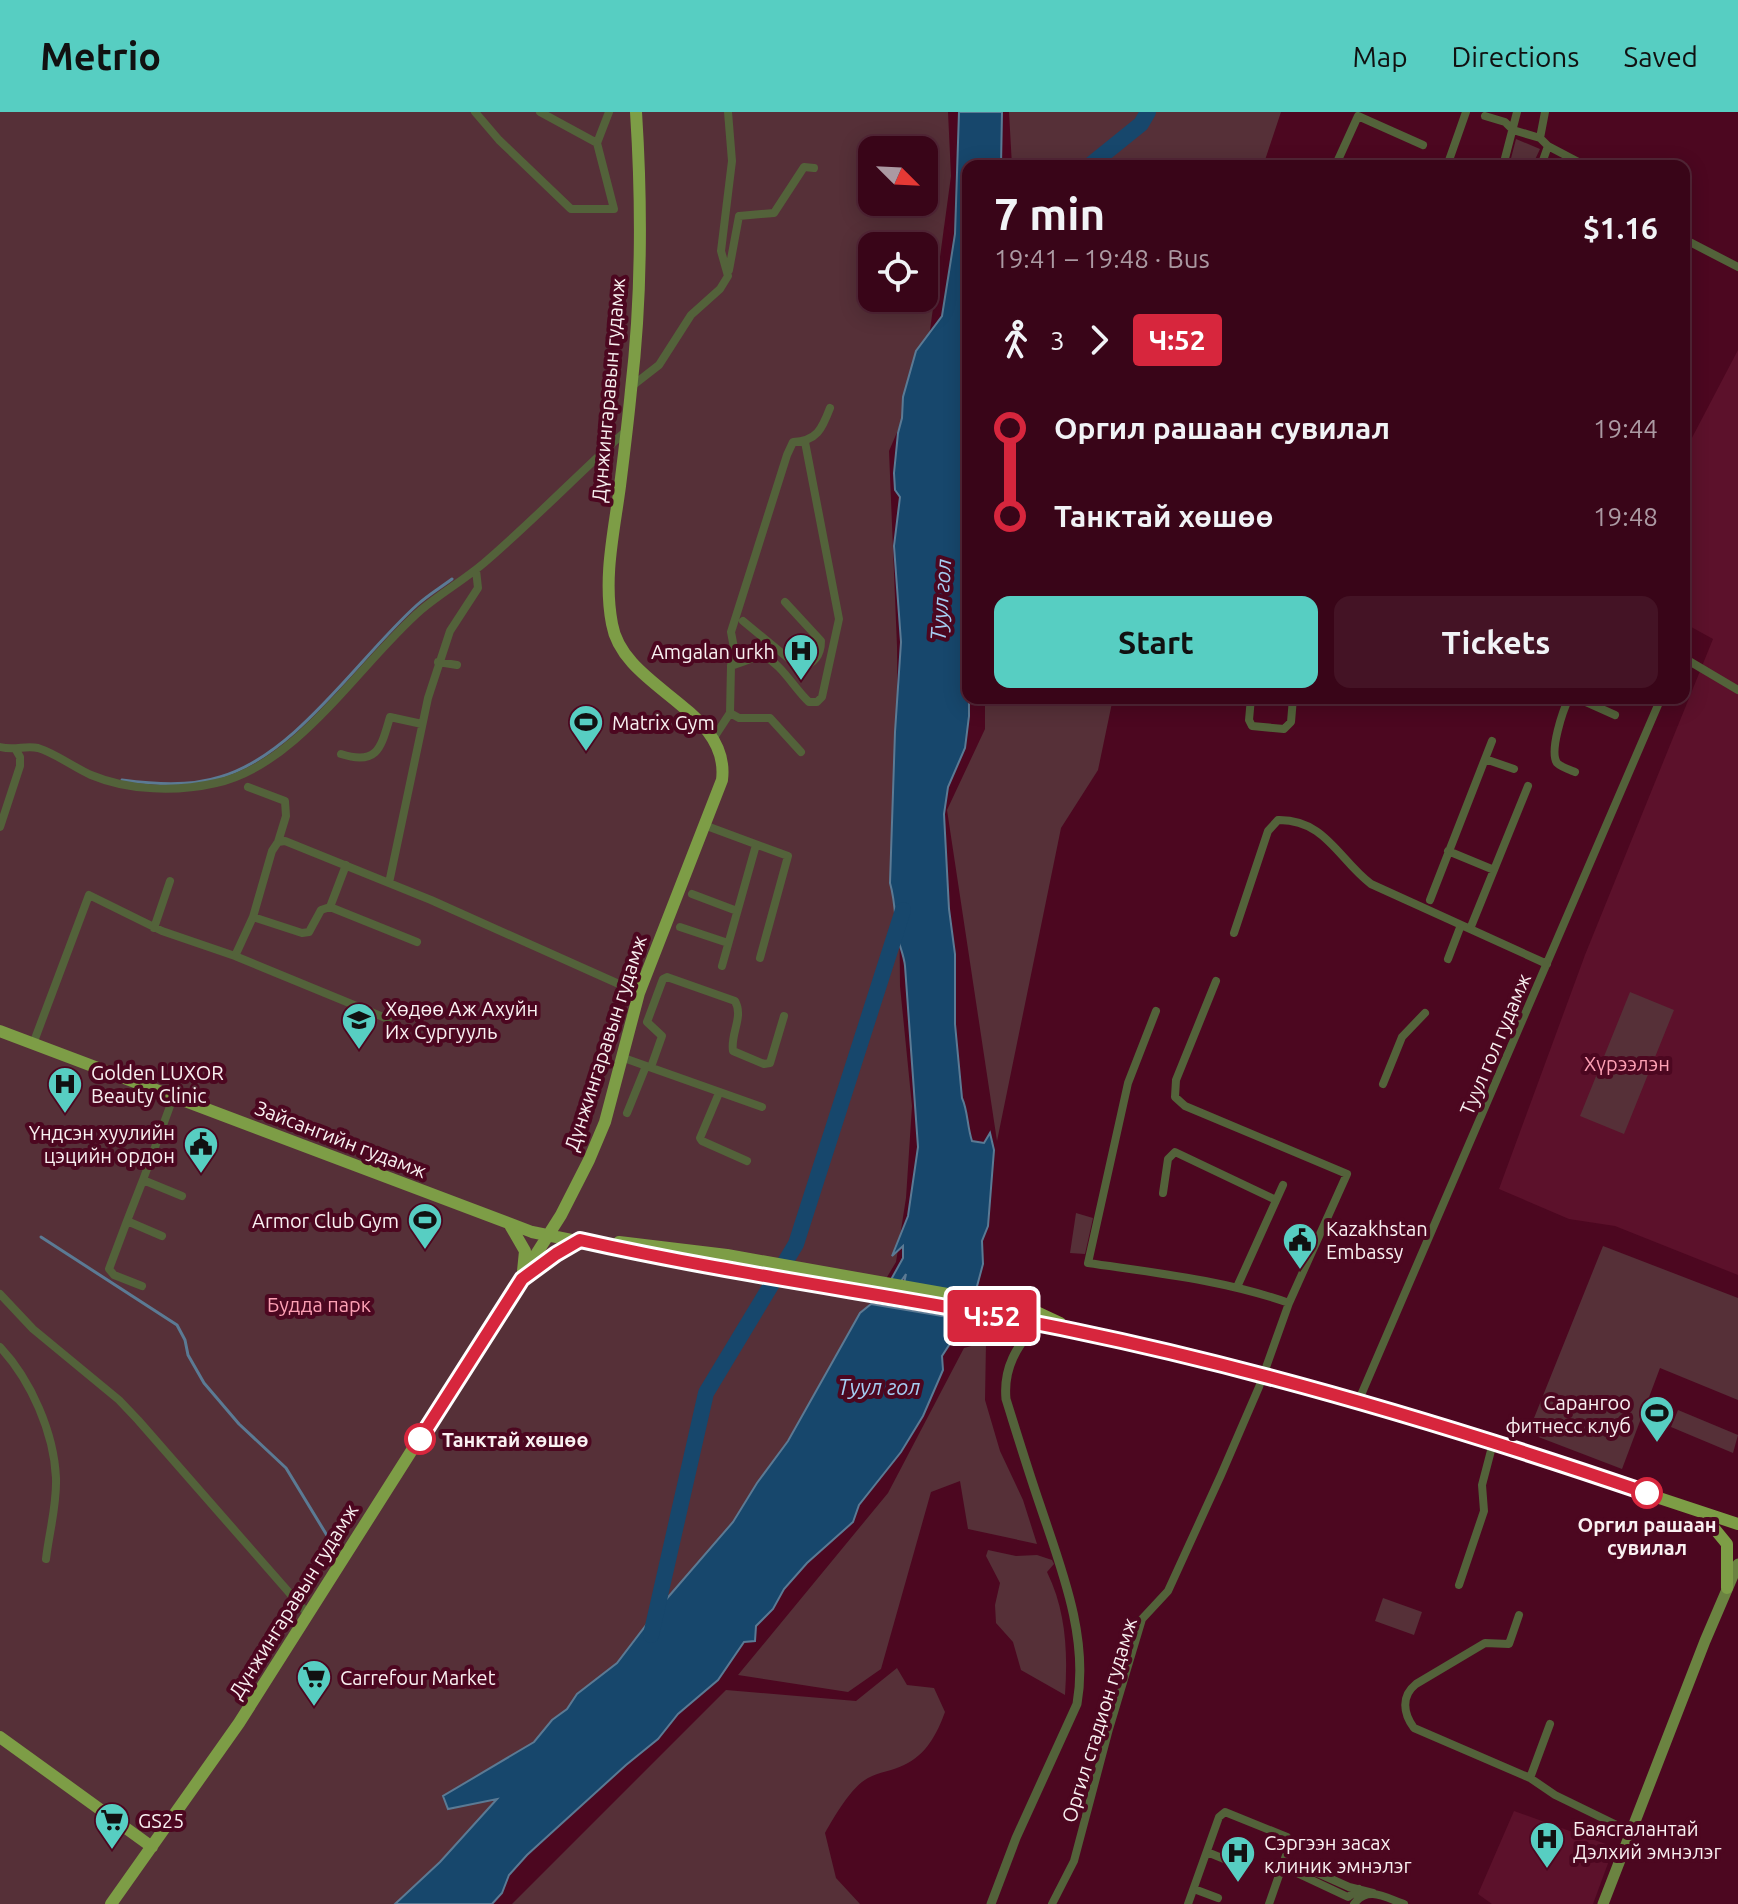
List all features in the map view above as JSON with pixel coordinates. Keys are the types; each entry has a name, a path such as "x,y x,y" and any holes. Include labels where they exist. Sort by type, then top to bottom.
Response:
{"main road":[{"name":"Дүнжингаравын гудамж","path":"111,1904 239,1723 550,1234 605,1122 639,993 722,780 723,760 713,739 694,716 635,666 615,639 612,626 608,567 632,386 638,307 641,184 636,112"},
{"name":"Зайсангийн гудамж","path":"0,1031 510,1225 660,1258 726,1261 1003,1311 1036,1323 1264,1374 1493,1443 1738,1524"},
{"path":"510,1225 525,1251 522,1279"},
{"path":"522,1279 580,1240"},
{"name":"Зайсангийн гудамж","path":"1003,1311 1030,1309 1077,1331"},
{"path":"1699,1512 1727,1544 1727,1588"},
{"path":"1603,1904 1629,1831 1738,1564"},
{"path":"1727,1588 1738,1577"},
{"path":"0,1737 152,1847"}],"street":[{"path":"475,112 499,140 571,209 614,209 597,143 609,112"},
{"path":"540,112 597,143"},
{"path":"728,112 732,161 721,251 728,276"},
{"path":"1449,160 1466,112"},
{"path":"1505,160 1517,112"},
{"path":"1540,138 1545,112"},
{"path":"1338,160 1358,116 1423,145"},
{"path":"1485,116 1505,122 1513,130 1540,138 1548,146 1575,160"},
{"path":"1543,160 1548,146"},
{"path":"632,386 659,365 691,315 720,289 728,276 739,216 774,213 804,167 814,168"},
{"path":"1690,242 1738,267"},
{"path":"713,739 730,713 734,648 731,632 779,476 791,443 805,442 819,431 830,408"},
{"path":"0,747 16,750 29,746 38,748 89,774 129,786 189,787 248,774 296,739 419,611 476,570 626,430"},
{"path":"731,666 762,655 774,661 809,702 817,702 822,697 839,619 805,442"},
{"path":"389,883 438,662 455,620 477,591 476,570"},
{"path":"743,621 800,668 809,666 818,657 821,641 785,602"},
{"path":"438,662 457,665"},
{"path":"1690,662 1738,690"},
{"path":"1250,704 1249,720 1252,726 1284,729 1291,722 1292,704"},
{"path":"1567,704 1556,739 1555,759 1575,772"},
{"path":"1590,704 1615,715"},
{"name":"Туул гол гудамж","path":"1358,1402 1658,704"},
{"path":"730,713 739,718 770,718 801,752"},
{"path":"341,754 359,760 373,755 380,748 390,717 422,724"},
{"path":"1430,900 1492,741"},
{"path":"0,827 20,766 16,750"},
{"path":"1485,759 1514,769"},
{"path":"1448,959 1494,870 1528,786"},
{"path":"235,956 253,917 272,851 286,816 285,801 248,787"},
{"path":"1234,933 1268,831 1278,820 1284,819 1312,828 1329,838 1349,865 1371,884 1547,964"},
{"path":"704,825 788,856 760,958"},
{"path":"278,842 285,841 346,865 639,993"},
{"path":"722,966 756,845"},
{"path":"1448,851 1494,870"},
{"path":"330,907 346,865"},
{"path":"154,928 170,881"},
{"path":"692,894 737,911"},
{"path":"33,1044 89,895 154,928 235,956 388,1019"},
{"path":"253,917 306,933 321,910 330,907 417,942"},
{"path":"680,927 728,943"},
{"path":"627,1113 662,1036 647,1022 663,979 667,977 735,1001 738,1013 733,1051 764,1064 770,1063 774,1057 784,1016"},
{"name":"Оргил стадион гудамж","path":"1052,1904 1074,1861 1142,1619 1168,1591 1221,1475 1264,1374 1289,1303 1347,1174 1185,1106 1175,1097 1176,1080 1216,981"},
{"path":"1156,1011 1128,1083 1088,1263 1237,1287 1289,1303"},
{"path":"1383,1084 1402,1037 1425,1013"},
{"path":"621,1057 762,1107"},
{"path":"719,1093 700,1138 747,1161"},
{"path":"142,1286 114,1275 109,1269 173,1098"},
{"path":"1163,1193 1168,1159 1175,1152 1276,1200"},
{"path":"143,1180 182,1196"},
{"path":"1237,1287 1283,1185"},
{"path":"127,1221 162,1236"},
{"path":"0,1294 41,1337 128,1410 307,1613"},
{"path":"991,1904 1016,1838 1077,1704 1081,1682 1074,1618 1060,1564 1006,1399 1004,1381 1008,1366 1036,1323"},
{"path":"0,1347 16,1366 34,1399 54,1460 56,1491 46,1559"},
{"path":"1459,1585 1484,1511 1482,1485 1493,1443"},
{"path":"1519,1615 1509,1644 1485,1643 1408,1690 1404,1704 1406,1718 1414,1728 1530,1778 1555,1795 1629,1831"},
{"path":"1530,1778 1550,1724"},
{"path":"1188,1904 1219,1817 1225,1812 1291,1841 1269,1904"},
{"path":"1207,1852 1234,1863"},
{"path":"1284,1867 1348,1897 1359,1889"},
{"path":"1311,1870 1349,1887 1404,1904"},
{"path":"1194,1889 1218,1898"},
{"path":"1354,1904 1362,1895 1373,1893"}],"shaded area":[{"path":"1738,350 1738,1275 1615,1226 1569,1219 1499,1189 1585,955 1687,704 1690,704 1690,696 1713,639 1690,626 1690,442"},
{"name":"Баясгалантай Дэлхий эмнэлэг","path":"1514,1811 1614,1847 1593,1904 1492,1904 1478,1894"}],"green space":[{"name":"Будда парк","path":"0,112 948,112 951,176 938,272 938,232 858,232 858,312 932,312 925,367 889,451 897,646 900,986 912,1106 906,1198 896,1262 871,1304 860,1313 788,1441 733,1522 617,1663 577,1694 567,1709 534,1742 444,1795 448,1809 498,1799 440,1862 395,1904 0,1904"},
{"path":"1009,112 1281,112 1265,160 1012,160"},
{"path":"1516,139 1540,149 1535,160 1511,160"},
{"path":"985,704 1112,704 1098,770 1061,828 997,1141 947,810 985,729"},
{"name":"Хүрээлэн","path":"1630,992 1674,1010 1624,1134 1580,1116"},
{"path":"1076,1213 1093,1218 1085,1254 1070,1253"},
{"path":"1603,1246 1738,1298 1738,1400 1660,1368 1622,1469 1528,1433"},
{"path":"986,1342 985,1400 1000,1451 1023,1500 1037,1544 968,1529 960,1481 931,1492 881,1669 848,1692 738,1675 888,1493 964,1348"},
{"path":"1678,1410 1738,1435 1733,1453 1671,1427"},
{"path":"988,1550 1016,1556 1037,1555 1052,1560 1054,1564 1047,1572 1058,1602 1064,1632 1065,1695 1021,1670 1013,1642 996,1623 995,1605 1000,1583 986,1556"},
{"path":"1383,1598 1422,1612 1414,1635 1375,1621"},
{"path":"897,1668 907,1685 934,1688 945,1712 925,1750 912,1761 862,1782 825,1833 836,1878 860,1904 512,1904 726,1690 856,1701"}],"water":[{"path":"959,112 1002,112 1001,160 962,160 962,704 969,704 969,716 965,748 948,787 944,814 962,1098 972,1141 984,1143 990,1133 994,1150 988,1226 982,1241 983,1264 973,1301 903,1288 906,1274 897,1287 888,1285 903,1258 903,1246 892,1256 908,1216 918,1147 905,966 890,883 901,642 894,546 900,497 895,490 894,473 903,397 916,351 942,316 955,234"},
{"name":"Туул гол","path":"871,1304 964,1322 942,1356 943,1370 923,1416 901,1452 859,1505 853,1522 807,1563 784,1589 773,1609 756,1626 755,1641 744,1642 718,1680 678,1714 658,1739 527,1855 509,1875 502,1893 492,1904 395,1904 440,1862 497,1799 448,1809 443,1796 534,1742 552,1720 567,1709 577,1694 617,1663 663,1603 733,1522 788,1441 860,1313"}],"waterway":[{"name":"Туул гол","path":"1096,160 1141,124 1148,112"},
{"path":"122,780 196,782 220,777 248,765 300,727 395,626 421,601 452,579"},
{"name":"Туул гол","path":"651,1635 706,1393 796,1244 903,910"},
{"path":"41,1237 177,1325 188,1355 204,1383 239,1424 286,1468 334,1547"}],"bus line":[{"name":"Ч:52","path":"420,1439 522,1279 580,1240 660,1258 1077,1331 1264,1374 1647,1493"}],"place":[{"name":"Amgalan urkh","path":"801,682"},
{"name":"Matrix Gym","path":"586,753"},
{"name":"Хөдөө Аж Ахуйн Их Сургууль","path":"359,1051"},
{"name":"Golden LUXOR Beauty Clinic","path":"65,1115"},
{"name":"Үндсэн хуулийн цэцийн ордон","path":"201,1175"},
{"name":"Armor Club Gym","path":"425,1251"},
{"name":"Kazakhstan Embassy","path":"1300,1271"},
{"name":"Танктай хөшөө","path":"420,1439"},
{"name":"Сарангоо фитнесс клуб","path":"1657,1444"},
{"name":"Оргил рашаан сувилал","path":"1647,1493"},
{"name":"Carrefour Market","path":"314,1708"},
{"name":"GS25","path":"112,1851"},
{"name":"Баясгалантай Дэлхий эмнэлэг","path":"1547,1870"},
{"name":"Сэргээн засах клиник эмнэлэг","path":"1238,1884"}]}
